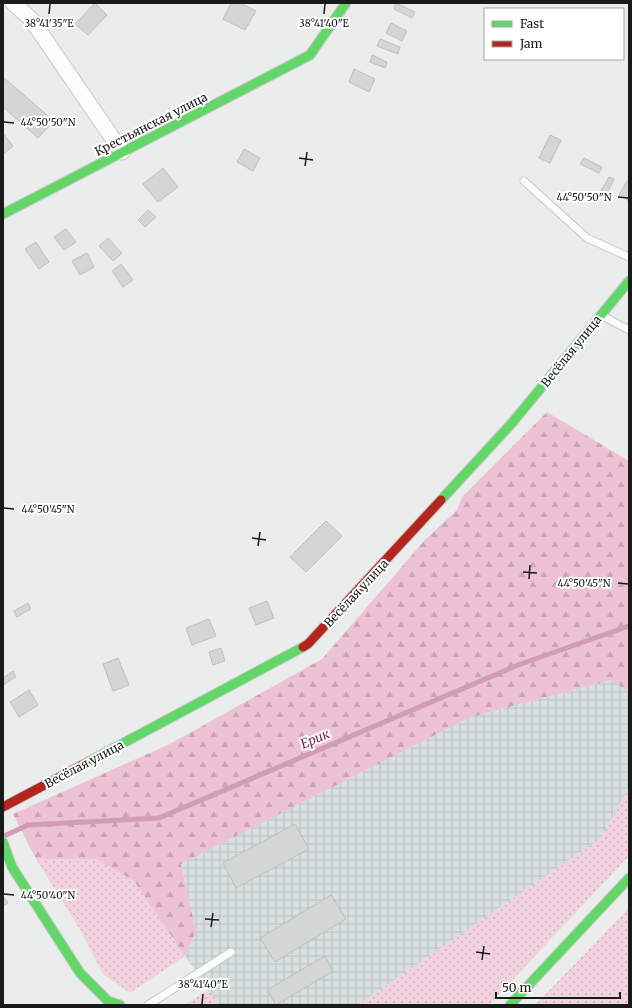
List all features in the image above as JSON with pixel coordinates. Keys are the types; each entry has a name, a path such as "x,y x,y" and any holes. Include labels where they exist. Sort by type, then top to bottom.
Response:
{"street":[{"path":"14,3 31,19 122,152"},
{"name":"Крестьянская улица","path":"3,214 310,55 346,3"},
{"name":"Весёлая улица","path":"3,807 308,644 512,423 629,280"},
{"path":"3,842 8,869 80,973 108,1001 120,1005"},
{"path":"510,1005 629,878"}],"lane":[{"path":"524,181 587,238 629,257"},
{"path":"601,315 629,330"},
{"path":"148,1005 231,952"}],"shaded area":[{"path":"612,680 629,693 629,788 600,839 358,1005 219,1005 185,956 196,931 181,864 471,717"},
{"path":"629,788 629,856 489,1005 358,1005 600,839"},
{"path":"36,859 96,859 134,881 185,956 130,993 103,974 82,933"},
{"path":"629,908 629,1005 535,1005"},
{"path":"209,990 219,1005 183,1005"}],"green space":[{"path":"547,412 629,461 629,693 612,680 471,717 181,864 196,931 185,956 134,881 96,859 36,859 13,814 170,744 322,659 424,541 457,510 462,497"}],"building":[{"path":"95,3 107,15 88,35 75,24"},
{"path":"231,3 241,3 256,11 245,30 223,19"},
{"path":"396,3 415,12 412,18 394,9"},
{"path":"391,23 407,31 402,41 386,33"},
{"path":"380,39 400,47 398,54 377,46"},
{"path":"372,55 387,62 385,68 370,62"},
{"path":"354,69 375,79 369,92 349,82"},
{"path":"4,78 54,121 38,138 3,107"},
{"path":"3,133 13,146 3,154"},
{"path":"550,135 561,140 550,163 539,158"},
{"path":"244,149 260,158 253,171 237,162"},
{"path":"584,158 602,167 599,173 580,164"},
{"path":"163,168 178,187 158,202 143,184"},
{"path":"609,177 614,179 607,194 601,191"},
{"path":"627,181 629,182 629,201 619,195"},
{"path":"148,210 156,217 145,227 138,220"},
{"path":"66,229 76,242 64,250 54,237"},
{"path":"108,238 122,253 113,261 99,246"},
{"path":"36,242 49,262 39,269 25,249"},
{"path":"87,253 94,267 80,275 72,261"},
{"path":"121,264 133,280 123,287 112,271"},
{"path":"326,521 342,536 306,572 290,557"},
{"path":"267,601 274,618 256,625 249,608"},
{"path":"28,603 31,609 17,617 14,611"},
{"path":"209,619 216,636 192,645 186,628"},
{"path":"221,648 225,661 213,665 209,652"},
{"path":"118,658 129,685 113,691 103,664"},
{"path":"13,671 16,677 3,685 3,678"},
{"path":"29,690 38,705 19,717 10,702"},
{"path":"295,824 309,849 236,888 223,863"},
{"path":"331,895 346,919 275,962 260,938"},
{"path":"3,896 8,903 3,906"},
{"path":"325,956 333,971 276,1005 267,990"}],"waterway":[{"name":"Ерик","path":"4,836 28,825 159,818 518,665 629,626"}],"traffic: fast":[{"path":"3,214 310,55 346,3"},
{"path":"441,500 512,423 629,281"},
{"path":"86,763 303,647"},
{"path":"3,842 12,867 80,973 108,1001 120,1005"},
{"path":"510,1005 629,878"}],"traffic: jam":[{"path":"303,647 308,644 441,500"},
{"path":"3,807 86,763"}]}
